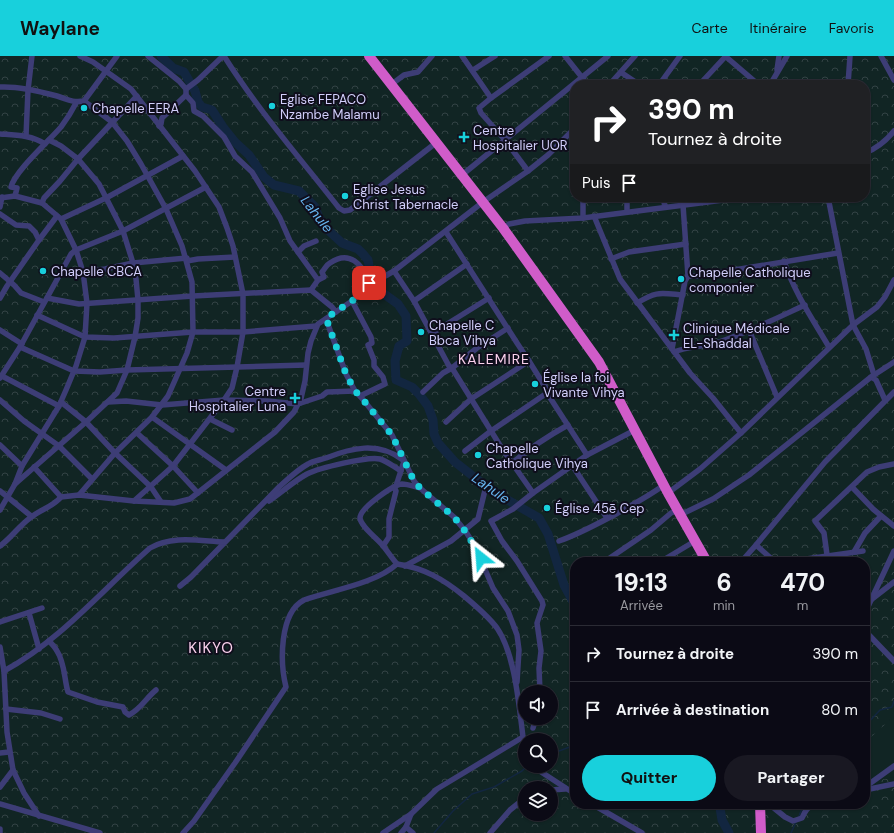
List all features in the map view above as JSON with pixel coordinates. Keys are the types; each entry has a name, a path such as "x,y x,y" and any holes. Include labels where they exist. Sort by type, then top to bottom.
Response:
{"highway":[{"path":"369,56 503,228 598,362 704,557"},
{"path":"760,809 761,833"}],"street":[{"path":"26,136 28,90 32,56"},
{"path":"80,56 93,62 125,84 137,96 206,187 219,207 231,238 240,273 243,294 243,332 232,388 173,466 134,501"},
{"path":"0,87 10,86 57,96 76,103 84,101 117,56"},
{"path":"148,56 179,81 186,89 186,95 193,103 194,111 203,116 224,137 235,156 252,172 280,218 290,241 318,280"},
{"path":"186,89 224,56 254,102 274,125 292,150 339,208 344,211 350,210 437,142"},
{"path":"392,84 404,75 418,72 432,56"},
{"path":"462,56 491,98"},
{"path":"473,70 495,56"},
{"path":"528,171 505,140 480,111 480,106 549,56"},
{"path":"565,56 584,80"},
{"path":"577,80 608,56"},
{"path":"615,80 635,56"},
{"path":"663,80 680,56"},
{"path":"703,80 725,56 753,80"},
{"path":"777,72 779,56"},
{"path":"773,80 787,56"},
{"path":"848,80 850,56"},
{"path":"881,56 894,80"},
{"path":"622,73 632,80"},
{"path":"462,175 570,86"},
{"path":"159,126 162,118 186,95"},
{"path":"42,202 78,159 137,96"},
{"path":"79,494 115,453 137,433 162,405 168,396 187,353 193,332 192,282 187,260 166,209 148,175 127,141 112,122 84,101"},
{"path":"15,196 17,188 11,187 12,182 20,171 61,126 76,103"},
{"path":"870,150 886,141 894,131"},
{"path":"0,546 31,516 53,504 61,497 79,494 134,501 174,503 190,498 198,493 275,432 294,412 299,404 305,381 310,341 316,326 446,232 483,202 528,171 548,155 570,133"},
{"path":"0,134 26,136 61,146 78,159 99,184 123,231 133,263 138,300 138,318 128,370 116,393 86,422 15,484"},
{"path":"0,298 39,240 59,218 106,198 183,156"},
{"path":"161,502 151,487 115,453 86,422 60,404 1,377 21,345 71,254 76,250 123,231 206,187"},
{"path":"0,207 1,198 15,196 42,202 59,218 76,250 83,272 87,303 85,337 74,371 60,404 22,466 15,484 0,510"},
{"path":"583,202 583,218"},
{"path":"627,202 627,212"},
{"path":"664,202 664,207"},
{"path":"503,228 509,224 525,221 583,218 683,205 694,202"},
{"path":"829,202 853,325 866,349 874,375 871,377"},
{"path":"673,350 688,276 683,205"},
{"path":"0,214 16,225 29,226 35,232 39,240"},
{"path":"594,216 620,279 690,373 713,398 741,433"},
{"path":"446,232 529,360 547,393 587,455"},
{"path":"298,252 304,246 316,240"},
{"path":"611,259 629,252 686,244"},
{"path":"688,276 698,276 838,253"},
{"path":"83,272 133,263 235,257"},
{"path":"311,290 318,280 324,277 322,272 328,264 343,257 348,257 359,264 371,282 369,283 371,285"},
{"path":"784,261 788,273 829,347"},
{"path":"414,301 467,264"},
{"path":"394,270 414,301 449,366 452,368 491,431 533,493"},
{"path":"0,273 24,295 45,300 79,304 311,290 336,312"},
{"path":"559,541 572,537 652,494 666,489 700,468 741,433 853,325 877,307 885,297 894,280"},
{"path":"637,303 652,294 659,293 683,295"},
{"path":"432,334 489,298"},
{"path":"352,301 371,338 372,342 368,345 374,360 374,366 383,377 386,384 360,396"},
{"path":"673,350 714,344 805,305"},
{"path":"37,315 85,337 114,338 193,332 243,332 316,326"},
{"path":"326,318 346,374 355,391 392,435 414,481 454,517 464,530 481,558 492,588 508,611 517,635 520,650 517,689"},
{"path":"423,392 443,373 452,368 477,348 508,328"},
{"path":"0,330 21,345 74,371 100,372 306,366"},
{"path":"749,330 777,397"},
{"path":"446,422 471,399 529,360"},
{"path":"612,557 679,513 713,499 760,467 871,377 894,362"},
{"path":"871,377 876,380 885,400"},
{"path":"108,402 126,401 162,405 224,400 267,401 299,404 322,396 327,392 355,391"},
{"path":"745,557 825,462 894,392"},
{"path":"465,451 491,431 547,393"},
{"path":"0,400 24,421 43,433 59,446 92,479"},
{"path":"152,417 226,470"},
{"path":"210,419 232,430"},
{"path":"512,463 534,445 568,425"},
{"path":"539,685 538,668 541,651 538,623 543,605 542,601 517,561 502,541 491,521 513,509 587,455 636,430"},
{"path":"137,433 173,466 198,493"},
{"path":"0,445 22,466"},
{"path":"180,586 191,577 293,474 308,464 344,450 361,448 387,451 404,461"},
{"path":"259,508 308,474 329,466 378,458 387,462 401,472"},
{"path":"384,546 389,537 389,519 396,491 395,486 404,461"},
{"path":"827,555 824,533 815,521 862,476 873,469 894,464"},
{"path":"572,465 607,518"},
{"path":"34,467 61,497"},
{"path":"420,488 404,484 395,486 373,501 361,513 360,519 365,527 384,546 397,564 421,569 454,588 484,614 497,628 503,639 511,663 517,689 522,733"},
{"path":"406,566 451,540 478,519 486,486"},
{"path":"852,487 881,516 894,526"},
{"path":"0,491 31,516"},
{"path":"854,552 865,533 881,516"},
{"path":"3,676 78,617 141,556 159,543 173,540 224,542"},
{"path":"668,557 695,541"},
{"path":"756,545 769,557"},
{"path":"815,557 863,551"},
{"path":"870,603 894,551"},
{"path":"183,833 194,821 286,686 283,675 282,647 284,635 292,610 298,603 304,600 361,583 389,571 397,564"},
{"path":"872,599 894,582"},
{"path":"0,622 42,608"},
{"path":"29,613 39,648"},
{"path":"870,636 894,661"},
{"path":"49,641 58,651 63,663 68,692 97,702 123,707 125,712 129,715 141,707 149,695 156,690"},
{"path":"0,647 6,709 3,717 13,770 24,793 39,816"},
{"path":"6,709 41,713 60,719"},
{"path":"382,833 411,814 437,789 518,740"},
{"path":"0,753 9,752"},
{"path":"870,783 894,766"},
{"path":"0,787 13,770"},
{"path":"542,773 570,791"},
{"path":"870,789 894,784"},
{"path":"558,789 565,788"},
{"path":"0,804 100,833"},
{"path":"490,833 510,810 518,804"},
{"path":"601,809 642,833"},
{"path":"775,809 793,821 802,818 807,809"},
{"path":"401,833 406,827 411,814"},
{"path":"406,827 413,833"}],"green space":[{"path":"0,56 894,56 894,833 0,833"},
{"path":"894,710 894,777 870,782 870,738 889,721"}],"waterway":[{"name":"Lahule","path":"161,56 173,68 184,72 195,91 198,102 202,107 212,110 223,127 235,142 249,155 264,177 274,185 299,191 315,207 319,218 328,230 342,243 358,249 368,260 370,271 380,291 398,304 406,316 407,341 399,346 395,361 396,380 412,387 428,406 433,420 434,434 438,443 455,462 492,491 539,518 548,534 564,585 570,596"},
{"path":"870,721 880,710 892,707 894,701"},
{"path":"558,751 570,747"},
{"path":"434,833 453,811 472,794 494,787 518,773"},
{"name":"Lahule","path":"720,809 722,820 729,833"},
{"path":"799,816 802,809"},
{"path":"791,833 796,822"}],"place":[{"name":"Eglise FEPACO Nzambe Malamu","path":"272,106"},
{"name":"Chapelle EERA","path":"84,108"},
{"name":"Centre Hospitalier UOR","path":"464,137"},
{"name":"Eglise Jesus Christ Tabernacle","path":"345,196"},
{"name":"Chapelle CBCA","path":"43,271"},
{"name":"Chapelle Catholique componier","path":"681,279"},
{"name":"Chapelle C Bbca Vihya","path":"421,332"},
{"name":"Clinique Médicale EL-Shaddal","path":"674,335"},
{"name":"Église la foi Vivante Vihya","path":"535,384"},
{"name":"Centre Hospitalier Luna","path":"295,398"},
{"name":"Chapelle Catholique Vihya","path":"478,455"},
{"name":"Église 45ē Cep","path":"547,508"}],"district":[{"name":"KALEMIRE","path":"494,359"},
{"name":"KIKYO","path":"211,648"}],"route":[{"path":"369,283 370,285 352,301 326,318 338,348 346,374 355,391 392,435 414,481 454,517 466,532 481,558"}]}
